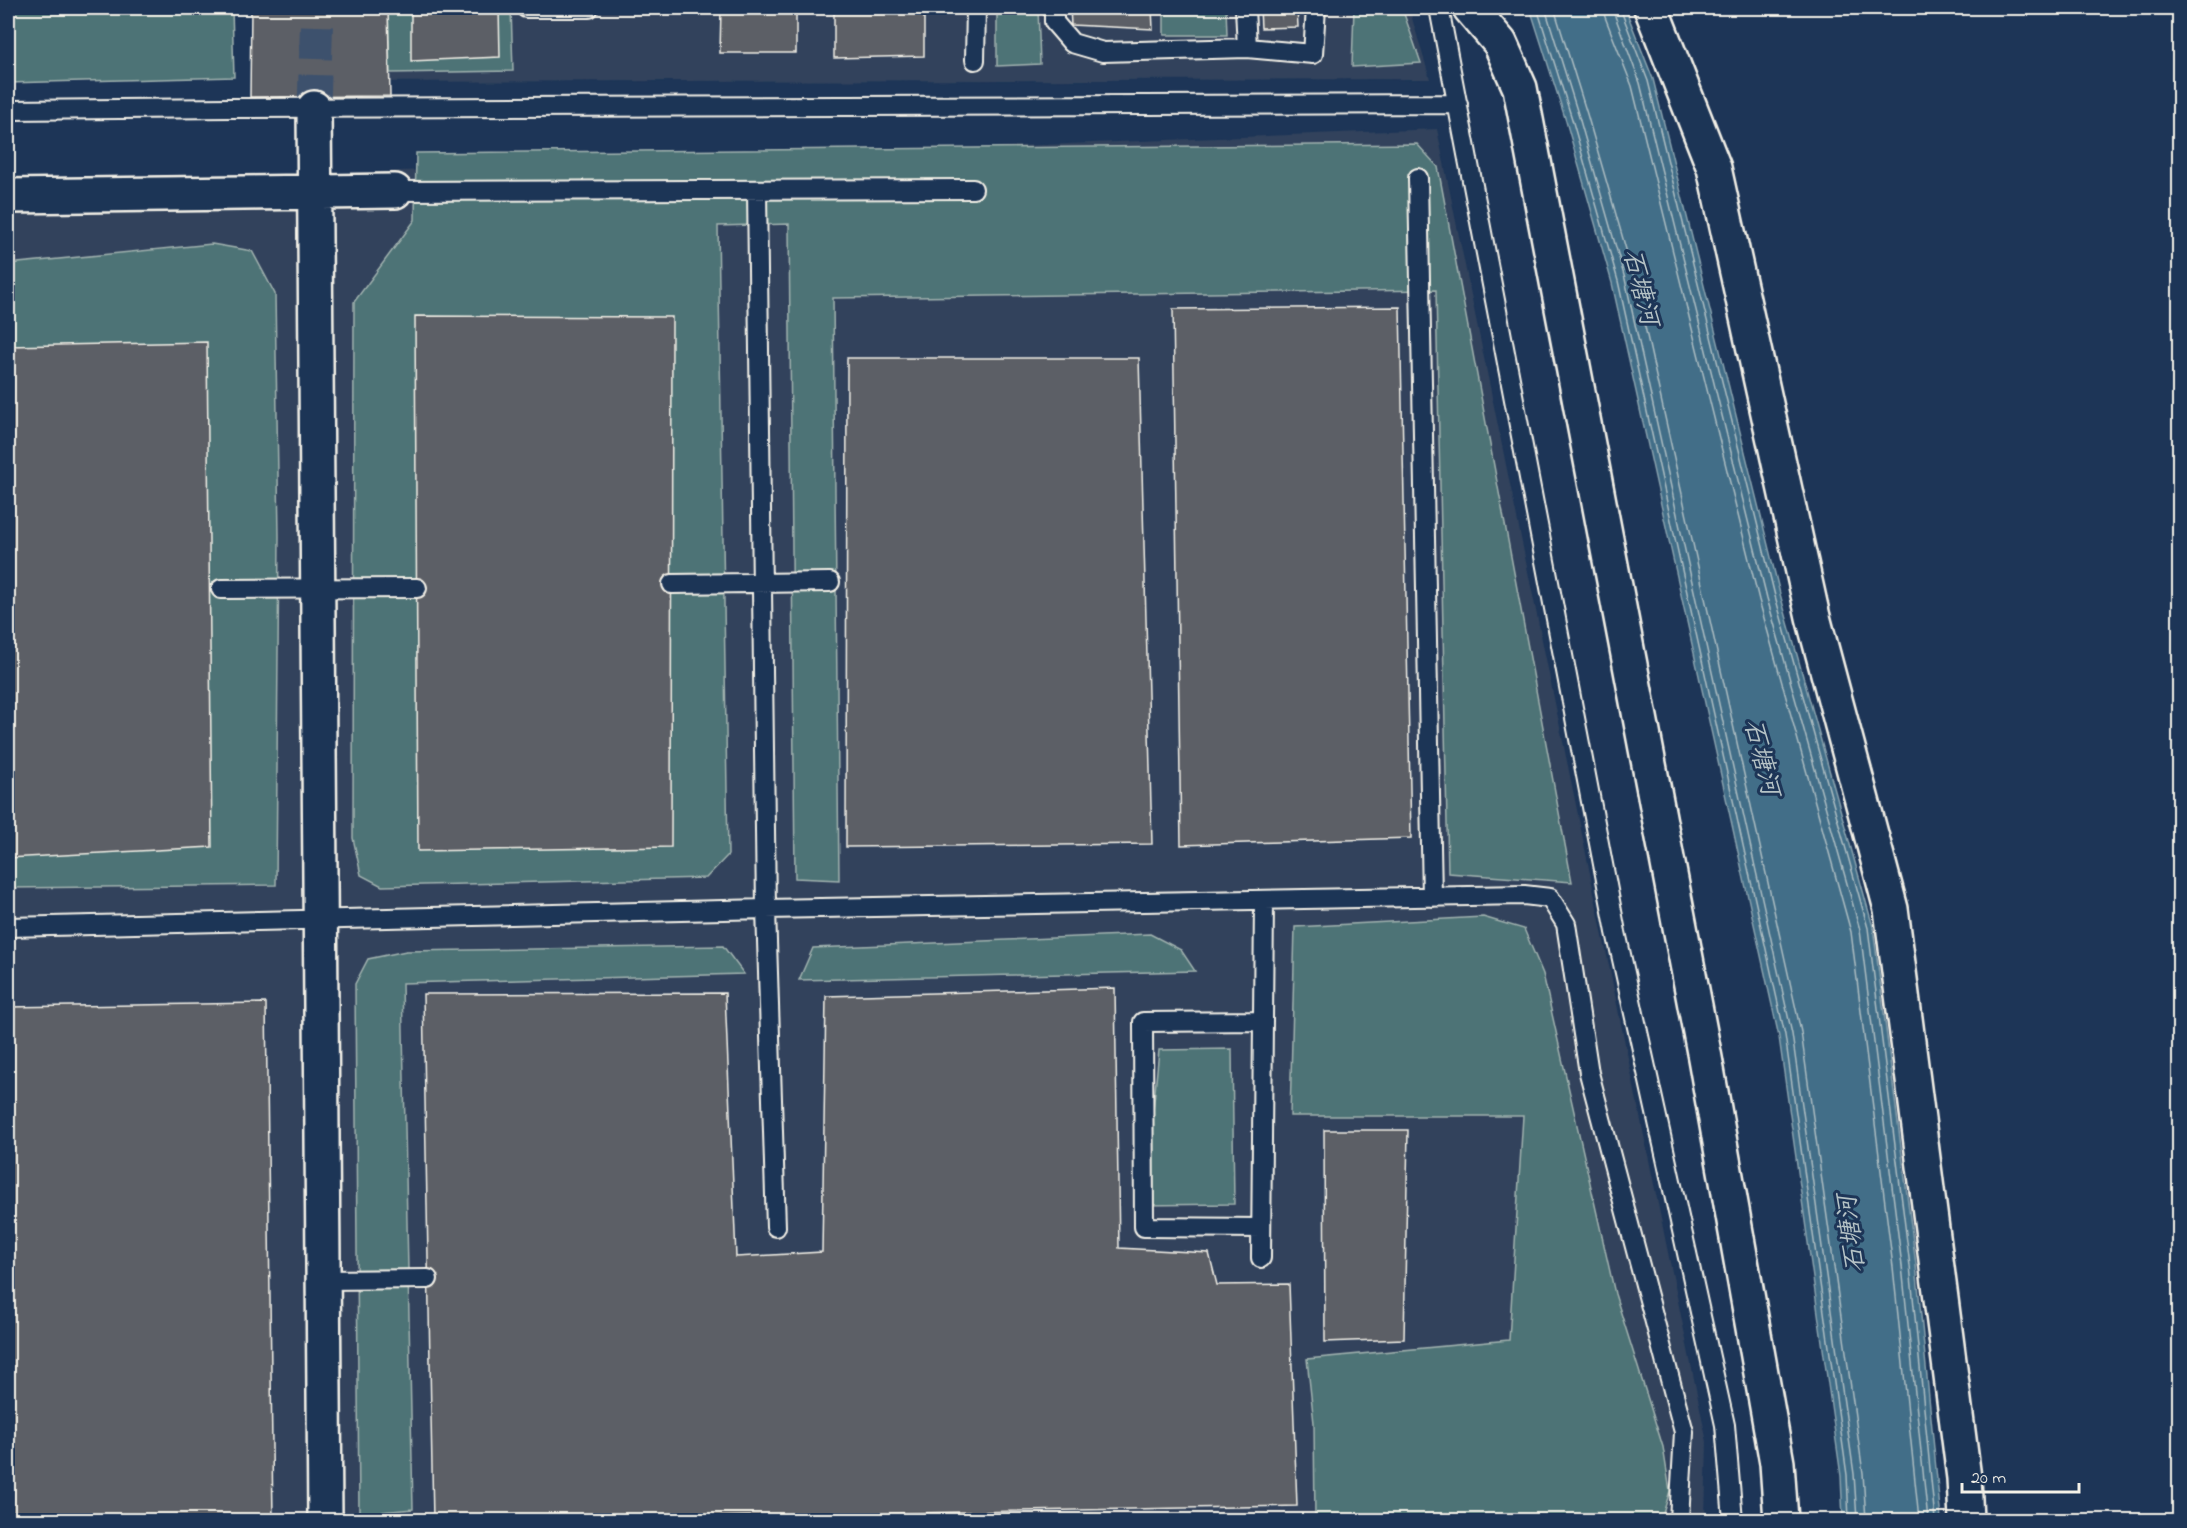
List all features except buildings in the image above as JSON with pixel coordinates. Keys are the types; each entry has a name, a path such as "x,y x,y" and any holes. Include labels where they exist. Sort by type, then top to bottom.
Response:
{"street":[{"path":"1470,8 1500,43 1520,88 1705,1058 1777,1463 1781,1521"},
{"path":"1651,8 1714,168 1813,617 1891,909 1964,1478 1966,1521"},
{"path":"314,108 325,1521"},
{"path":"8,196 395,191"}],"lane":[{"path":"526,8 589,8"},
{"path":"975,60 976,8"},
{"path":"1054,8 1054,22 1072,44 1103,52 1246,48 1313,54 1316,8"},
{"path":"1245,8 1246,48"},
{"path":"1439,8 1616,932 1725,1425 1733,1521"},
{"path":"8,110 1458,104"},
{"path":"1418,178 1432,897"},
{"path":"395,191 973,189"},
{"path":"757,190 766,909 776,1227"},
{"path":"672,584 830,582"},
{"path":"221,589 417,588"},
{"path":"8,927 766,909 1524,895 1550,898 1566,924 1589,1073 1684,1432 1679,1521"},
{"path":"1260,1258 1264,900"},
{"path":"1261,1228 1144,1227 1143,1022 1263,1021"},
{"path":"324,1280 428,1279"}],"shaded area":[{"path":"348,8 1409,8 1430,79 349,82"},
{"path":"1437,129 1707,1442 1705,1520 8,1520 8,187"}],"green space":[{"path":"8,8 232,8 234,77 8,83"},
{"path":"388,8 511,8 513,71 390,73"},
{"path":"997,8 1038,8 1040,64 997,66"},
{"path":"1164,8 1226,8 1227,35 1164,35"},
{"path":"1354,8 1402,8 1421,63 1352,67"},
{"path":"1417,144 1438,167 1572,882 1448,873 1436,290 833,298 839,880 795,878 789,224 718,226 728,855 706,878 382,886 361,875 353,838 354,302 415,220 416,153"},
{"path":"212,244 252,251 275,294 279,536 276,885 8,888 8,264"},
{"path":"1483,917 1524,929 1543,974 1615,1294 1663,1447 1670,1491 1661,1520 1315,1520 1314,1423 1307,1359 1509,1340 1523,1116 1290,1116 1295,927"},
{"path":"1150,934 1181,950 1195,971 799,980 813,948"},
{"path":"723,946 744,974 402,983 413,1509 359,1514 355,984 368,959 406,951"},
{"path":"1232,1049 1234,1204 1144,1205 1159,1050"}],"water":[{"name":"石塘河","path":"1530,8 1625,8 1653,79 1780,594 1873,927 1916,1265 1941,1520 1843,1520 1841,1476 1779,1037 1612,283 1566,121"}],"tunnel":[{"path":"314,108 317,8"}]}
